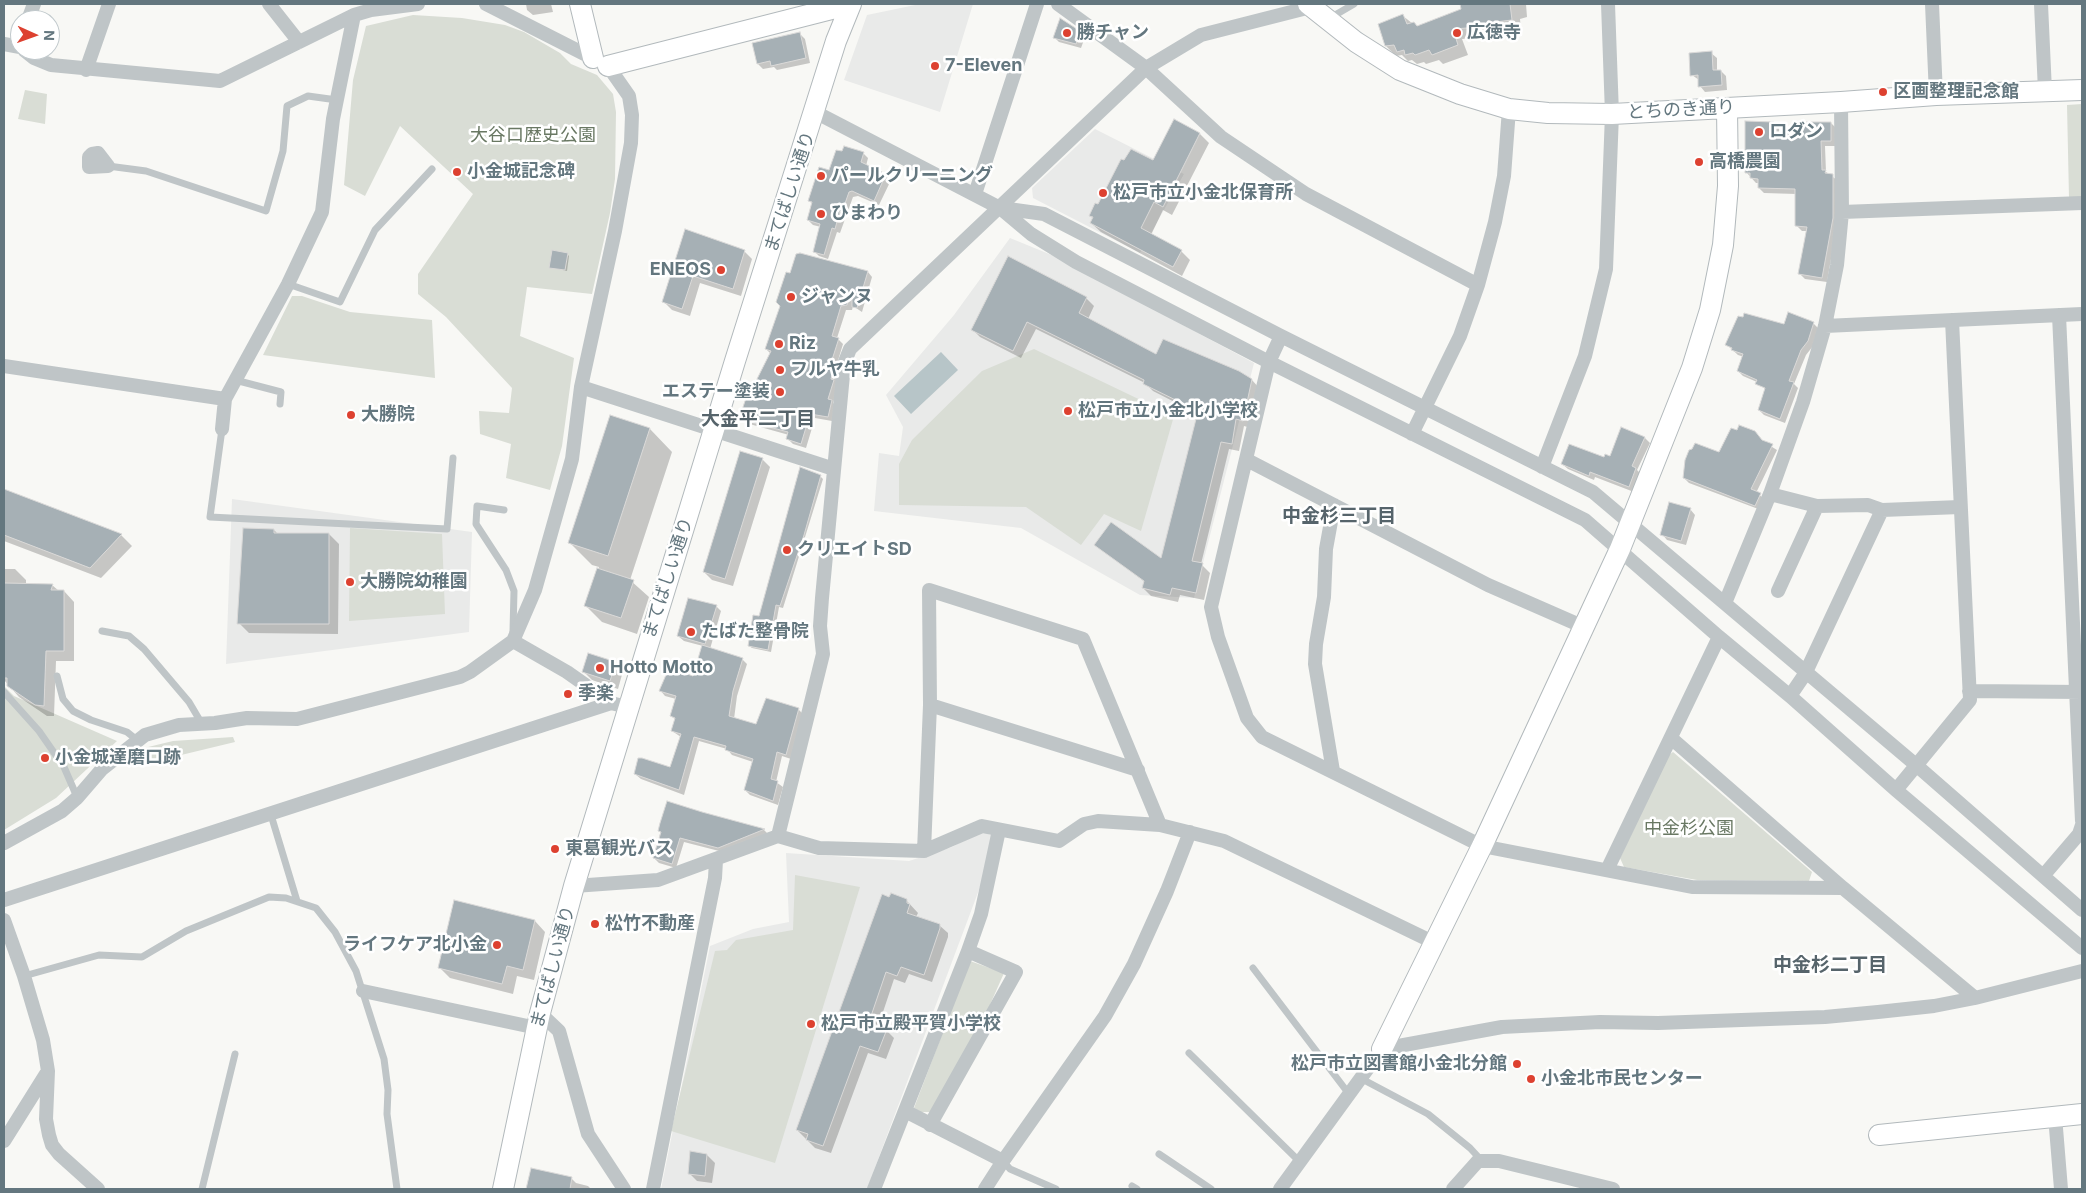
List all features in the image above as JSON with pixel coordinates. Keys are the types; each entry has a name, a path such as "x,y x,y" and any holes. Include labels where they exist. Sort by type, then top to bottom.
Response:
{"street":[{"path":"86,70 109,4"},
{"path":"269,4 299,42"},
{"path":"39,60 51,65 86,70 220,81 354,15 371,10 418,4"},
{"path":"488,4 601,62 852,4"},
{"path":"4,843 62,811 77,798 102,769 137,740 145,736 179,725 247,718 297,719 460,677 513,641 534,590 572,459 581,387 615,231 631,143 632,115 628,96 601,62 580,4"},
{"name":"まてばしい通り","path":"503,1189 538,1020 619,705 714,430 836,41 852,4"},
{"path":"974,194 1037,4"},
{"path":"1058,4 1146,68 1221,137 1306,194 1478,285"},
{"path":"1542,468 1585,356 1606,269 1612,114 1608,4"},
{"path":"1932,4 1936,95"},
{"path":"2041,4 2045,91"},
{"path":"778,836 823,654 820,626 822,598 844,364 850,350 1146,68 1202,35 1310,5"},
{"name":"とちのき通り","path":"1310,5 1356,42 1400,70 1460,94 1509,109 1548,113 1612,114 1936,95 2082,90"},
{"path":"222,428 225,399 288,284 322,212 337,100 354,15"},
{"path":"1725,603 1770,494 1804,402 1825,326 1837,264 1842,212 1841,102"},
{"path":"1280,1189 1362,1079 1382,1049 1482,846 1620,549 1692,368 1710,310 1723,245 1727,196 1727,108"},
{"path":"1412,434 1460,336 1478,285 1495,222 1504,176 1509,109"},
{"path":"815,112 1000,208 1031,234 1076,262 1269,362 1585,520 1718,637 1790,696 1896,790 2082,948"},
{"path":"1842,212 2082,202"},
{"path":"1000,208 1044,214 1281,336 1593,492 1725,603 1805,674 1916,765 2082,910"},
{"path":"1825,326 2082,314"},
{"path":"2059,315 2080,692 2082,821"},
{"path":"1896,790 1970,700 1952,320"},
{"path":"1281,336 1269,362 1211,607 1218,637 1247,718 1262,736 1482,846 1692,887 1843,888"},
{"path":"4,366 225,399"},
{"path":"581,387 834,469"},
{"path":"1247,460 1488,585 1584,627"},
{"path":"1770,494 1817,506 1868,505 1882,510 1960,507"},
{"path":"1333,771 1314,664 1324,597 1326,549 1334,505"},
{"path":"1778,591 1817,506"},
{"path":"1790,696 1805,674 1882,510"},
{"path":"924,851 930,706 929,590 1083,639 1160,825"},
{"path":"1607,870 1718,637"},
{"path":"513,641 619,705"},
{"path":"1969,691 2080,692"},
{"path":"4,900 619,705"},
{"path":"930,706 1138,770"},
{"path":"1671,738 1843,888 1975,998"},
{"path":"574,886 658,880 778,836 819,848 924,851 982,826 1059,841 1084,824 1098,821 1160,825 1224,841 1435,942"},
{"path":"2043,876 2079,834 2082,825"},
{"path":"874,1189 906,1111 981,914 999,830"},
{"path":"986,1189 1003,1161 1105,1016 1134,964 1168,891 1190,832"},
{"path":"652,1189 715,878 716,860"},
{"path":"4,920 44,1040 48,1071 46,1119 52,1145 85,1179 98,1189"},
{"path":"930,1125 1016,972 968,951"},
{"path":"1382,1049 1502,1027 1600,1022 1658,1024 1824,1017 1934,1006 1975,998 2082,971"},
{"path":"363,991 538,1020 559,1031 588,1134 624,1189"},
{"path":"4,1141 48,1071"},
{"path":"906,1111 1003,1161"},
{"path":"1879,1135 2082,1114"},
{"path":"2055,1116 2061,1189"},
{"path":"1453,1189 1478,1161 1499,1161 1613,1189"}],"lane":[{"path":"1327,20 1354,4"},
{"path":"108,166 146,171 266,211 283,151 287,106 308,96 337,100"},
{"path":"288,284 340,302 375,230 432,169"},
{"path":"235,380 281,392 280,404"},
{"path":"222,428 210,517 447,528 452,458"},
{"path":"504,510 477,506 476,524 506,570 514,591 513,641"},
{"path":"102,631 129,636 144,650 188,702 203,724"},
{"path":"57,676 63,699 73,711 91,720 126,732 137,740"},
{"path":"4,692 39,731 64,767 77,798"},
{"path":"271,815 297,901"},
{"path":"24,976 99,955 142,958 186,931 260,899 269,897 297,901 316,908 328,920 356,971 384,1059 388,1090 387,1114 397,1189"},
{"path":"1252,968 1349,1094"},
{"path":"1189,1053 1300,1162"},
{"path":"202,1189 235,1054"},
{"path":"1362,1079 1428,1114 1470,1148 1482,1161"},
{"path":"1160,1154 1211,1189"},
{"path":"1003,1161 1010,1169 1056,1189"}],"shaded area":[{"path":"920,4 973,4 940,112 844,80 867,15"},
{"name":"松戸市立小金北保育所","path":"1095,129 1184,174 1140,253 1033,198 1032,188"},
{"name":"松戸市立小金北小学校","path":"1010,238 1054,256 1254,363 1194,598 1140,595 1021,528 874,511 879,453 899,456 903,427 886,395 954,315"},
{"path":"941,352 958,370 911,414 894,396"},
{"name":"大勝院幼稚園","path":"232,499 472,532 469,632 226,664"},
{"name":"松戸市立殿平賀小学校","path":"981,831 991,835 989,863 867,1189 661,1189 710,946 753,929 789,922 786,853 909,861 952,847"}],"green space":[{"name":"大谷口歴史公園","path":"413,15 462,18 505,25 524,32 560,53 571,64 597,75 613,94 616,112 615,179 610,213 592,294 527,287 520,336 574,358 562,446 550,490 506,478 511,444 480,434 479,411 509,413 512,388 446,317 418,294 418,274 473,194 400,126 365,196 344,185 353,80 366,26"},
{"path":"25,90 47,94 45,124 18,119"},
{"path":"2082,104 2082,197 2069,198 2067,105"},
{"path":"292,296 302,296 350,312 432,320 435,378 263,355"},
{"path":"1034,349 1174,416 1141,531 1104,514 1081,545 1026,507 899,505 899,464 912,440 982,371"},
{"path":"350,528 442,534 445,614 349,621"},
{"path":"4,686 14,696 117,741 56,798 4,830"},
{"path":"233,737 235,742 148,763 136,757 144,748 173,741"},
{"name":"中金杉公園","path":"1673,752 1812,872 1809,881 1697,880 1624,867 1620,858 1669,755"},
{"path":"795,875 860,887 775,1163 671,1131 715,951 727,950 736,940 793,930"},
{"path":"970,961 1004,973 981,1025 932,1112 921,1112 914,1108"}],"building":[{"path":"1460,4 1510,4 1512,20 1495,22 1495,26 1453,29 1458,45 1432,55 1429,50 1415,55 1413,53 1405,55 1404,50 1397,52 1394,45 1385,46 1378,24 1403,14 1407,24 1414,22 1417,26 1461,9"},
{"name":"勝チャン","path":"1060,18 1080,31 1076,44 1053,38"},
{"path":"800,32 806,58 771,66 770,61 757,64 752,43"},
{"path":"1712,51 1713,70 1721,70 1722,85 1698,87 1698,75 1690,76 1689,53"},
{"path":"1174,119 1200,133 1163,207 1154,202 1141,228 1182,250 1173,267 1090,223 1093,217 1089,216 1095,203 1098,204 1121,159 1124,160 1131,149 1153,160"},
{"path":"1745,121 1774,122 1774,135 1800,127 1801,122 1831,122 1831,141 1821,141 1822,170 1826,170 1825,173 1833,174 1833,218 1822,278 1798,274 1807,227 1795,226 1795,189 1758,188 1758,179 1750,178 1750,173 1745,173"},
{"path":"844,146 864,152 861,162 886,174 874,201 852,191 849,192 842,212 840,211 835,229 832,228 824,255 813,252 820,224 807,220 812,202 808,201 819,167 829,170 836,150 842,151"},
{"path":"685,229 745,250 733,289 693,276 682,309 662,302"},
{"path":"552,250 568,253 565,270 549,268"},
{"path":"800,253 868,271 857,308 852,307 852,290 847,305 841,306 832,336 839,338 831,363 835,364 831,379 834,380 828,399 832,400 828,417 810,414 801,444 786,439 788,432 739,419 747,395 749,395 771,351 765,349 780,306 776,302 786,272 790,273 796,254"},
{"path":"1008,256 1087,297 1079,313 1156,354 1163,339 1239,371 1252,379 1243,421 1236,419 1232,444 1221,442 1192,561 1203,563 1196,593 1172,588 1170,595 1142,588 1144,581 1094,545 1111,522 1161,558 1198,411 1143,384 1144,380 1027,322 1013,351 971,330"},
{"path":"1788,312 1814,322 1808,341 1801,350 1789,381 1794,382 1780,419 1758,410 1765,388 1755,384 1757,380 1737,371 1743,354 1731,350 1732,348 1725,345 1738,316 1743,317 1744,313 1784,324"},
{"path":"610,415 650,428 608,556 568,543"},
{"path":"1739,425 1755,431 1762,440 1773,444 1751,489 1761,493 1755,506 1683,478 1685,460 1689,450 1692,449 1695,443 1719,452 1731,428 1737,430"},
{"path":"1621,427 1645,437 1632,466 1636,468 1629,487 1590,472 1589,476 1561,464 1569,444 1604,457 1605,454 1610,456"},
{"path":"740,451 763,458 725,579 703,572"},
{"name":"クリエイトSD","path":"800,467 821,475 804,535 780,606 776,605 768,650 748,646 753,615 759,616"},
{"path":"4,489 122,534 90,568 4,535"},
{"path":"1669,502 1691,508 1681,541 1660,535"},
{"path":"243,528 274,529 274,533 329,533 329,624 237,624"},
{"path":"597,568 634,580 621,618 584,606"},
{"path":"4,583 53,584 51,590 64,590 64,651 46,651 44,706 35,705 7,686 7,678 4,678"},
{"path":"688,598 717,605 705,644 677,636"},
{"path":"702,645 743,658 733,691 729,716 756,724 766,698 799,708 786,755 777,752 771,779 778,781 773,801 744,790 753,759 725,750 726,746 694,737 679,790 634,774 638,758 670,767 681,734 671,731 675,718 670,716 676,696 659,691 669,668 693,676"},
{"path":"588,653 616,662 610,681 582,672"},
{"path":"667,801 765,829 718,848 680,838 672,864 653,858 661,832 658,831"},
{"path":"891,893 907,899 907,903 910,904 907,913 940,924 940,928 924,975 901,967 897,976 886,972 869,1022 887,1029 878,1052 860,1046 823,1146 806,1140 808,1134 796,1130 882,894 889,897"},
{"path":"454,900 535,920 523,970 507,966 502,984 438,968"},
{"path":"690,1151 707,1154 705,1176 688,1174"},
{"path":"531,1168 572,1177 570,1189 526,1189"}],"place":[{"name":"勝チャン","path":"1067,33"},
{"name":"広徳寺","path":"1457,33"},
{"name":"7-Eleven","path":"935,66"},
{"name":"区画整理記念館","path":"1883,92"},
{"name":"ロダン","path":"1759,132"},
{"name":"高橋農園","path":"1699,162"},
{"name":"小金城記念碑","path":"457,172"},
{"name":"パールクリーニング","path":"821,176"},
{"name":"松戸市立小金北保育所","path":"1103,193"},
{"name":"ひまわり","path":"821,214"},
{"name":"ENEOS","path":"721,270"},
{"name":"ジャンヌ","path":"791,297"},
{"name":"Riz","path":"779,344"},
{"name":"フルヤ牛乳","path":"780,370"},
{"name":"エステー塗装","path":"780,392"},
{"name":"松戸市立小金北小学校","path":"1068,411"},
{"name":"大勝院","path":"351,415"},
{"name":"クリエイトSD","path":"787,550"},
{"name":"大勝院幼稚園","path":"350,582"},
{"name":"たばた整骨院","path":"691,632"},
{"name":"Hotto Motto","path":"600,668"},
{"name":"季楽","path":"568,694"},
{"name":"小金城達磨口跡","path":"45,758"},
{"name":"東葛観光バス","path":"555,849"},
{"name":"松竹不動産","path":"595,924"},
{"name":"ライフケア北小金","path":"497,945"},
{"name":"松戸市立殿平賀小学校","path":"811,1024"},
{"name":"松戸市立図書館小金北分館","path":"1517,1064"},
{"name":"小金北市民センター","path":"1531,1079"}],"district":[{"name":"大金平二丁目","path":"758,419"},
{"name":"中金杉三丁目","path":"1339,516"},
{"name":"中金杉二丁目","path":"1830,965"}]}
